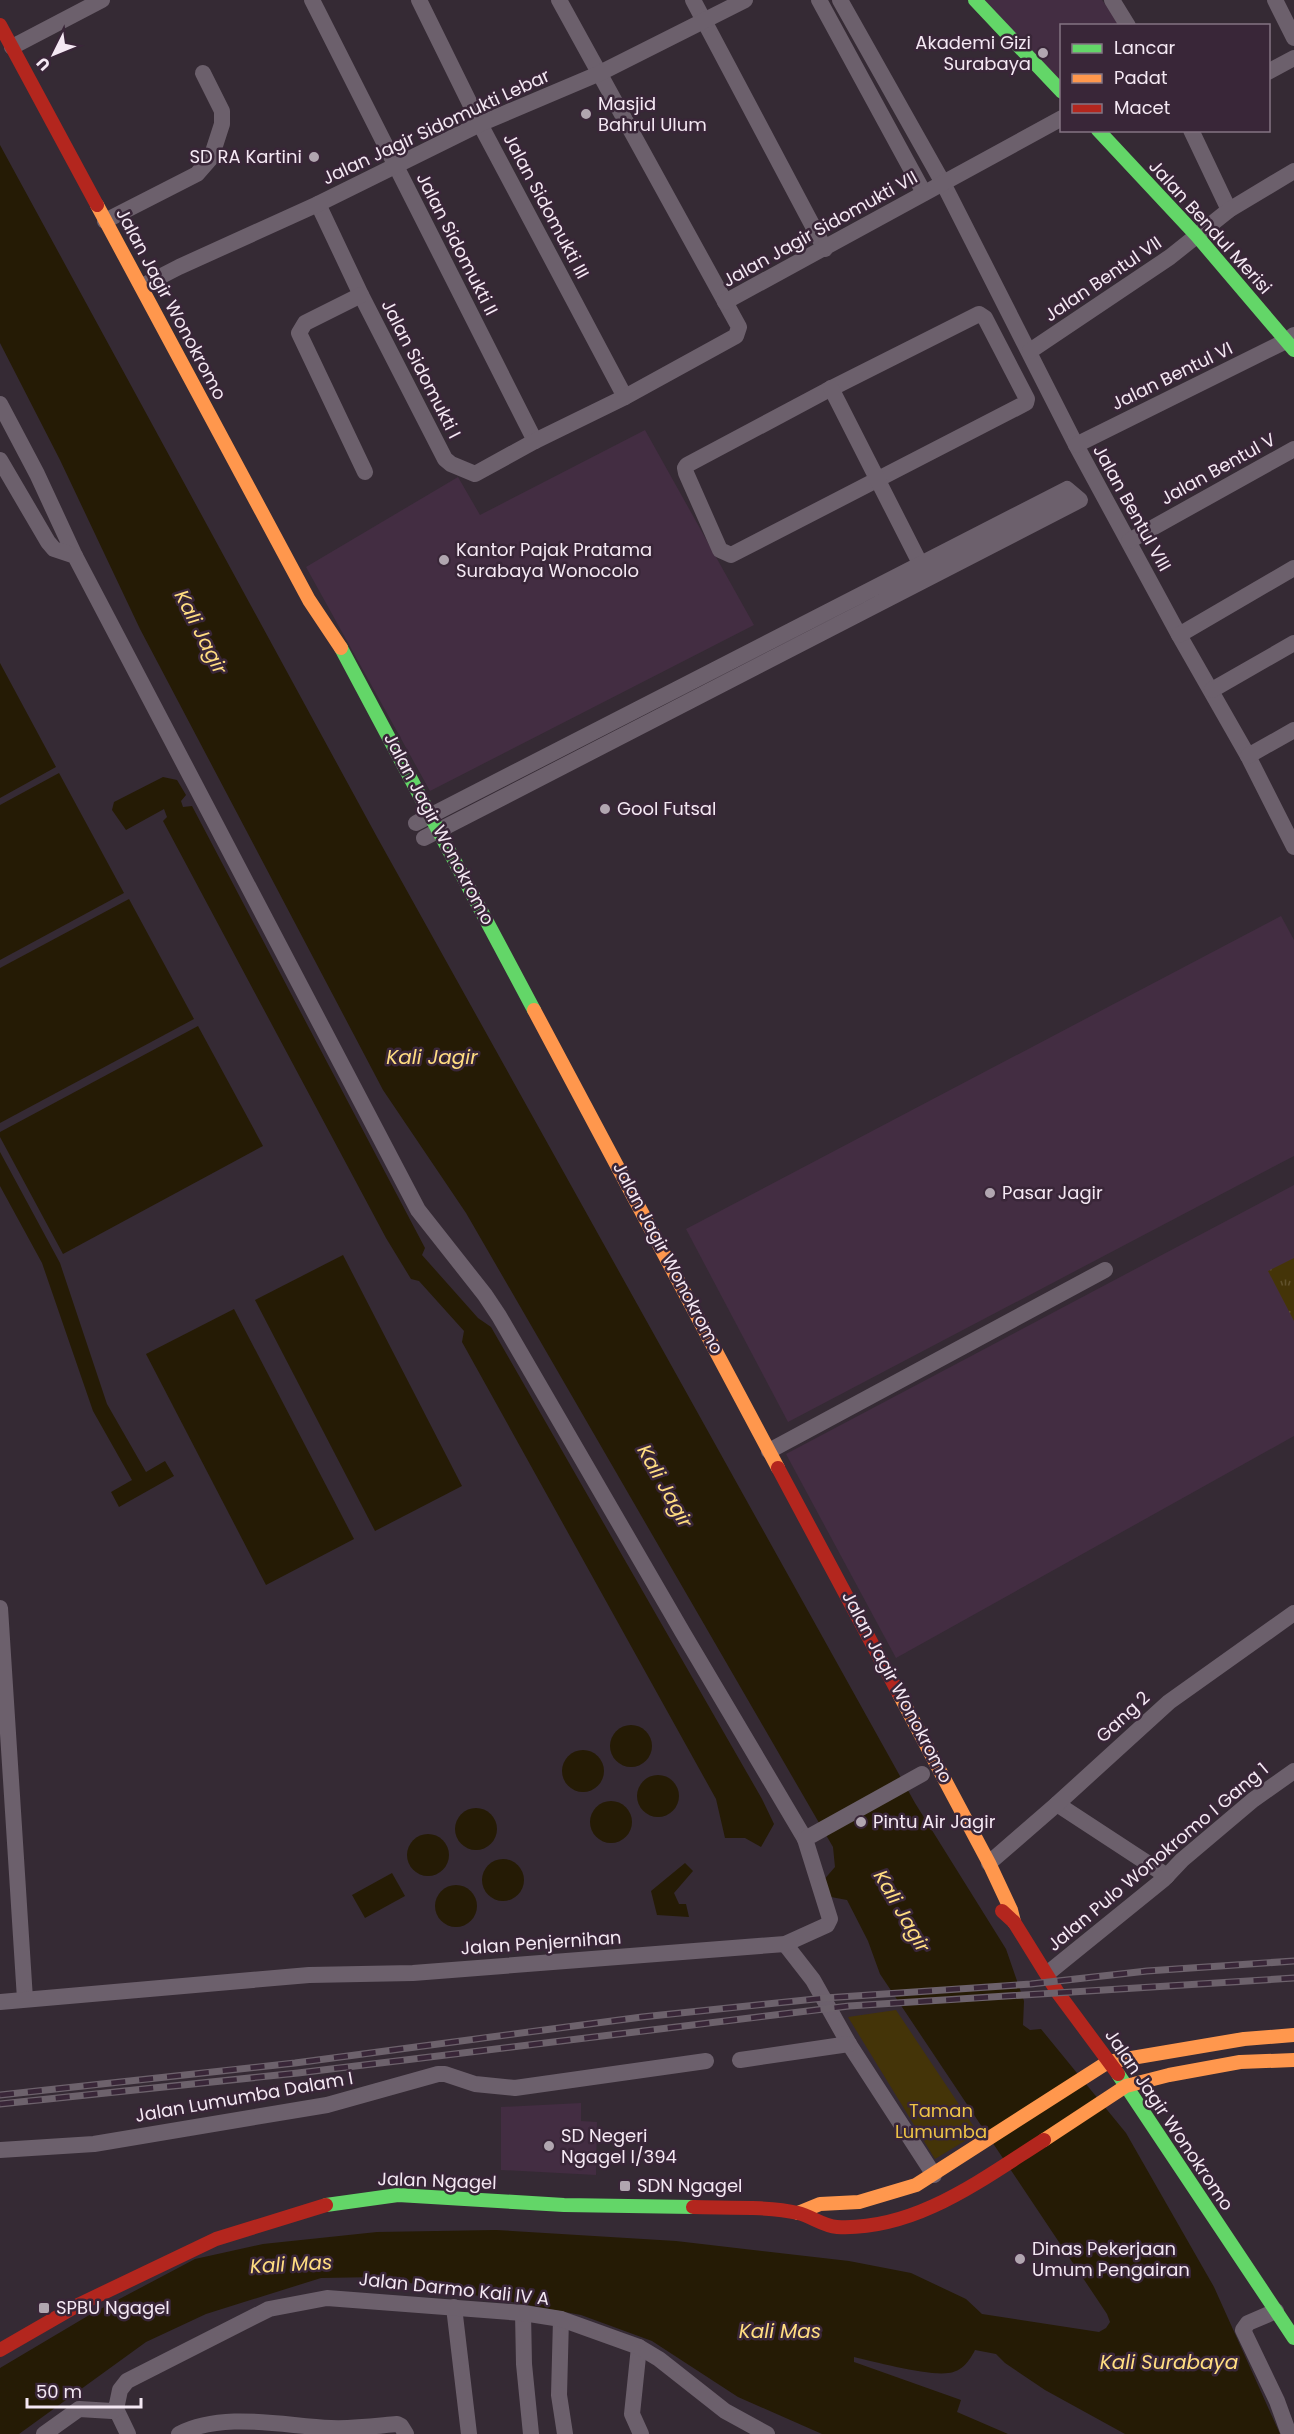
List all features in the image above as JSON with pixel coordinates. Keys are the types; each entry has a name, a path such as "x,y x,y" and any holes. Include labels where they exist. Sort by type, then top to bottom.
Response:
{"main road":[{"path":"975,0 1060,90"},
{"name":"Jalan Jagir Wonokromo","path":"0,26 309,600 335,637 425,829 551,1042 989,1863 1011,1910 1014,1922"},
{"name":"Jalan Bendul Merisi","path":"1100,132 1197,236 1291,342"},
{"name":"Jalan Jagir Wonokromo","path":"309,600 314,626 321,644"},
{"path":"537,1050 551,1042"},
{"path":"546,1067 560,1059"},
{"path":"870,1676 885,1668"},
{"name":"Jalan Jagir Wonokromo","path":"983,1885 1014,1922 1048,1973 1058,1993 1126,2086 1294,2338"},
{"name":"Jalan Ngagel","path":"798,2213 820,2204 859,2202 904,2190 934,2175 1108,2062 1244,2039 1294,2035"},
{"name":"Jalan Ngagel","path":"0,2350 78,2305 216,2239 329,2204 398,2195 564,2205 737,2208 798,2213 834,2227 866,2226 895,2221 925,2212 1000,2168 1126,2086 1168,2075 1240,2062 1294,2060"}],"street":[{"path":"12,47 102,0"},
{"name":"Jalan Sidomukti II","path":"312,0 535,441"},
{"name":"Jalan Sidomukti III","path":"419,0 480,124 625,397"},
{"path":"559,0 725,302"},
{"path":"693,0 706,20 825,249"},
{"name":"Jalan Jagir Sidomukti Lebar","path":"142,286 318,204 480,124 598,74 745,0"},
{"path":"819,0 935,187"},
{"path":"840,0 935,187"},
{"path":"1112,0 1127,24"},
{"path":"1275,0 1293,32"},
{"path":"1270,71 1294,58"},
{"path":"105,221 197,174 211,158 222,124 222,111 203,73"},
{"name":"Jalan Jagir Sidomukti VII","path":"447,461 478,474 535,441 625,397 736,336 739,333 739,327 725,302 1060,119"},
{"path":"1192,132 1229,210"},
{"name":"Jalan Bentul VII","path":"1030,351 1134,282 1229,210 1294,171"},
{"name":"Jalan Bentul VIII","path":"935,187 1030,351 1076,445 1179,635 1248,756 1294,847"},
{"name":"Jalan Sidomukti I","path":"318,204 361,295 447,461"},
{"name":"Jalan Sidomukti I","path":"361,295 305,323 299,333 365,472"},
{"path":"979,314 985,318 1027,399 1026,403 878,477 731,555 720,550 686,473 687,465 831,388 979,314"},
{"name":"Jalan Bentul VI","path":"1076,445 1291,342"},
{"path":"831,388 925,571"},
{"path":"0,404 37,474 75,555 418,1210 499,1316 677,1623 809,1836 830,1919 826,1925 785,1944 825,1998 849,2044 934,2175"},
{"name":"Jalan Bentul V","path":"1129,541 1294,449"},
{"path":"0,460 48,542 54,549 75,555"},
{"path":"425,829 925,571 1080,500 1067,489 925,571"},
{"path":"1179,635 1294,568"},
{"path":"1212,690 1294,643"},
{"path":"1248,756 1294,730"},
{"path":"769,1451 1105,1270"},
{"path":"0,1608 25,1999"},
{"name":"Gang 2","path":"989,1863 1169,1702 1294,1613"},
{"name":"Jalan Pulo Wonokromo I Gang 1","path":"1048,1973 1167,1876 1182,1860 1253,1800 1294,1771"},
{"path":"809,1836 923,1774"},
{"path":"1057,1804 1167,1876"},
{"name":"Jalan Penjernihan","path":"0,2002 309,1975 413,1973 785,1944"},
{"path":"740,2060 849,2044"},
{"name":"Jalan Lumumba Dalam I","path":"0,2150 94,2144 327,2105 438,2074 445,2074 475,2084 515,2088 706,2061"},
{"name":"Jalan Darmo Kali IV A","path":"116,2409 120,2390 126,2381 269,2309 327,2298 523,2313 561,2319 639,2348 659,2359 725,2411 767,2434"},
{"path":"454,2307 469,2434"},
{"path":"1276,2311 1248,2323 1243,2330 1277,2402 1289,2434"},
{"path":"523,2313 524,2364 531,2434"},
{"path":"561,2319 559,2395 565,2434"},
{"path":"639,2348 632,2414 642,2434"},
{"path":"44,2434 79,2409 107,2412 116,2409 128,2434"},
{"path":"183,2433 238,2420 335,2431 396,2424 405,2432"}],"shaded area":[{"name":"Akademi Gizi Surabaya","path":"975,0 1102,0 1119,24 1060,24 1060,80"},
{"path":"645,430 754,625 430,791 306,567 458,477 480,515"},
{"name":"Pasar Jagir","path":"1281,916 1294,940 1294,1156 788,1422 686,1229"},
{"path":"1294,1185 1294,1436 896,1658 786,1454"},
{"name":"SD Negeri Ngagel I/394","path":"581,2103 581,2121 597,2122 596,2175 501,2170 501,2107"}],"green space":[{"path":"1294,1258 1294,1321 1268,1271"},
{"name":"Taman Lumumba","path":"896,2010 978,2133 935,2159 848,2017"}],"water":[{"path":"0,145 377,837 915,1803 1006,1949 1024,2001 1023,2025 1030,2030 1041,2029 1126,2133 1214,2287 1280,2434 1125,2434 1045,2390 1005,2363 996,2354 975,2350 961,2368 948,2373 915,2371 854,2357 854,2362 961,2400 957,2412 1008,2434 822,2434 738,2397 652,2341 581,2315 378,2277 321,2278 206,2314 146,2342 19,2434 0,2434 0,2368 91,2314 195,2259 263,2244 377,2232 496,2230 676,2241 849,2261 911,2273 966,2299 982,2314 1099,2332 1110,2322 1107,2314 880,1974 868,1941 847,1900 831,1897 822,1882 835,1867 833,1847 466,1213 383,1090 140,629 60,460 0,343"},
{"path":"0,663 56,767 0,798"},
{"path":"59,773 124,893 0,960 0,805"},
{"path":"163,777 177,780 186,795 181,801 183,807 192,806 425,1248 422,1255 478,1318 491,1327 762,1799 774,1824 761,1847 745,1838 725,1838 716,1799 462,1342 464,1331 419,1281 411,1279 386,1238 163,821 167,817 164,809 126,830 112,810 114,802"},
{"path":"129,899 194,1019 0,1123 0,968"},
{"path":"198,1026 263,1146 63,1254 0,1137 0,1132"},
{"path":"0,1152 60,1263 107,1404 146,1472 165,1461 174,1476 119,1507 111,1492 132,1480 93,1411 42,1263 0,1186"},
{"path":"343,1255 462,1486 375,1531 255,1300"},
{"path":"234,1309 354,1539 266,1585 146,1354"},
{"path":"631,1725 646,1731 652,1746 646,1761 631,1767 616,1761 610,1746 616,1731"},
{"path":"583,1750 598,1756 604,1771 598,1786 583,1792 568,1786 562,1771 568,1756"},
{"path":"658,1775 673,1781 679,1796 673,1811 658,1817 643,1811 637,1796 643,1781"},
{"path":"611,1801 626,1807 632,1822 626,1837 611,1843 596,1837 590,1822 596,1807"},
{"path":"476,1808 491,1814 497,1829 491,1844 476,1850 461,1844 455,1829 461,1814"},
{"path":"428,1834 443,1840 449,1855 443,1870 428,1876 413,1870 407,1855 413,1840"},
{"path":"503,1859 518,1865 524,1880 518,1895 503,1901 488,1895 482,1880 488,1865"},
{"path":"685,1863 693,1871 674,1893 679,1904 686,1904 689,1917 657,1915 651,1891"},
{"path":"392,1873 405,1896 365,1918 352,1895"},
{"path":"456,1885 471,1891 477,1906 471,1921 456,1927 441,1921 435,1906 441,1891"}],"railway":[{"path":"0,2095 295,2063 642,2017 825,1998 1031,1984 1147,1971 1294,1961"},
{"path":"0,2104 298,2073 849,2006 1294,1978"}],"traffic: fast":[{"path":"975,0 1060,90"},
{"path":"1100,132 1197,236 1294,350"},
{"path":"341,648 534,1010"},
{"path":"1118,2074 1294,2338"},
{"path":"326,2205 398,2195 564,2205 693,2207"}],"traffic: slow":[{"path":"97,205 309,600 341,648"},
{"path":"534,1010 778,1468"},
{"path":"899,1694 989,1863 1011,1910 1014,1922"},
{"path":"798,2213 820,2204 859,2202 916,2185 1108,2062 1244,2039 1294,2035"},
{"path":"1044,2140 1126,2086 1169,2075 1240,2062 1294,2060"}],"traffic: jam":[{"path":"0,25 97,205"},
{"path":"778,1468 899,1694"},
{"path":"1002,1911 1014,1922 1058,1993 1118,2074"},
{"path":"693,2207 774,2209 798,2213 837,2227 866,2226 893,2221 946,2200 1044,2140"},
{"path":"0,2350 78,2305 216,2239 326,2205"}],"place":[{"name":"Akademi Gizi Surabaya","path":"1043,53"},
{"name":"Masjid Bahrul Ulum","path":"586,114"},
{"name":"SD RA Kartini","path":"314,157"},
{"name":"Kantor Pajak Pratama Surabaya Wonocolo","path":"444,560"},
{"name":"Gool Futsal","path":"605,809"},
{"name":"Pasar Jagir","path":"990,1193"},
{"name":"Pintu Air Jagir","path":"861,1822"},
{"name":"SD Negeri Ngagel I/394","path":"549,2146"},
{"name":"SDN Ngagel","path":"625,2186"},
{"name":"Dinas Pekerjaan Umum Pengairan","path":"1020,2259"},
{"name":"SPBU Ngagel","path":"44,2308"}],"water label":[{"name":"Kali Jagir","path":"201,632"},
{"name":"Kali Jagir","path":"432,1057"},
{"name":"Kali Jagir","path":"665,1486"},
{"name":"Kali Jagir","path":"902,1911"},
{"name":"Kali Mas","path":"291,2264"},
{"name":"Kali Mas","path":"780,2331"},
{"name":"Kali Surabaya","path":"1169,2362"}]}
